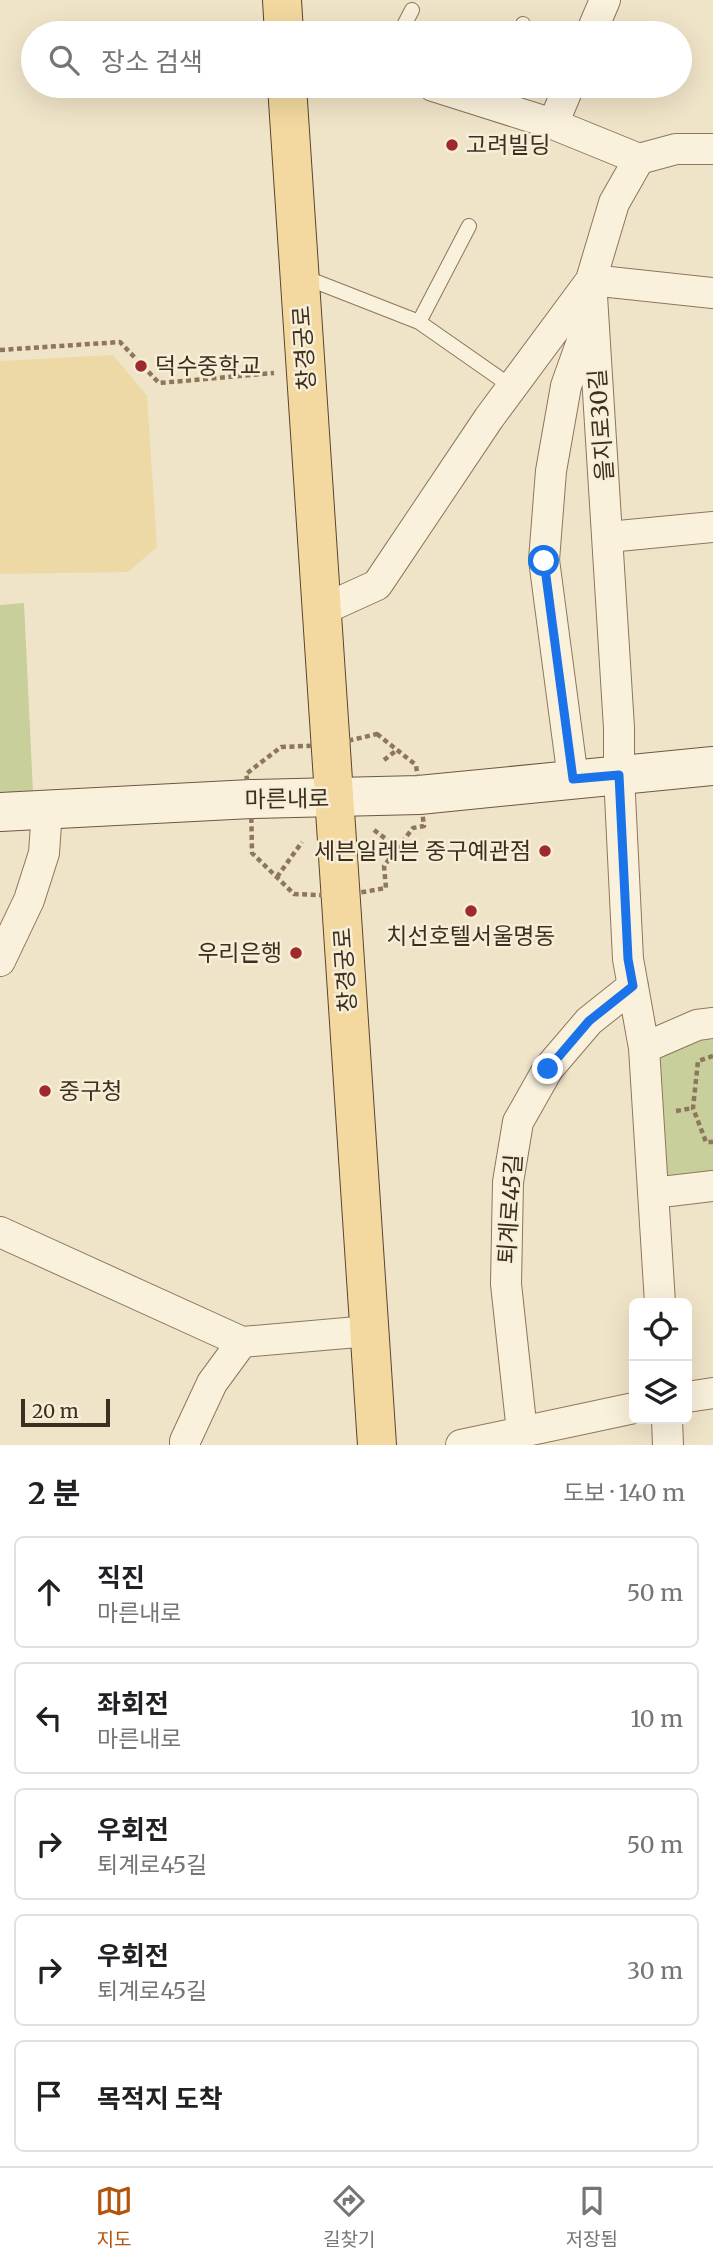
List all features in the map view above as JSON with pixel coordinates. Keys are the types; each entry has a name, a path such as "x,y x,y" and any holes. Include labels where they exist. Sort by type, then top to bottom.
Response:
{"main road":[{"path":"282,0 283,21"},
{"name":"창경궁로","path":"288,98 377,1445"},
{"name":"마른내로","path":"0,812 251,799 419,795 713,766"}],"street":[{"path":"596,21 605,0"},
{"path":"485,98 639,159 676,149 713,149"},
{"path":"553,124 564,98"},
{"name":"을지로30길","path":"619,775 619,728 592,280 614,203 639,159"},
{"path":"592,280 713,293"},
{"path":"322,610 377,585 512,387 592,280"},
{"path":"573,779 544,561 551,471 566,386 582,341 592,280"},
{"path":"608,537 713,527"},
{"path":"619,775 628,959 644,1048 660,1298"},
{"path":"0,961 29,900 44,853 47,810"},
{"name":"퇴계로45길","path":"522,1432 506,1284 508,1182 518,1122 548,1069 589,1021 633,986"},
{"path":"644,1048 697,1025 713,1023"},
{"path":"653,1192 713,1186"},
{"path":"0,1232 242,1342 369,1331"},
{"path":"185,1445 212,1383 242,1342"},
{"path":"692,1396 713,1393"},
{"path":"461,1445 629,1409"},
{"path":"667,1424 668,1445"}],"lane":[{"path":"406,21 412,10"},
{"path":"419,322 469,226"},
{"path":"300,275 419,322 512,387"}],"path":[{"path":"0,350 120,342 159,383 306,371"},
{"path":"713,1056 698,1061 693,1108 706,1142 713,1142"}],"green space":[{"path":"24,603 33,792 0,812 0,605"},
{"path":"713,1031 713,1179 661,1184 653,1059"}],"sand":[{"path":"113,355 147,396 157,547 128,572 0,574 0,361"}],"place":[{"name":"고려빌딩","path":"452,145"},
{"name":"덕수중학교","path":"141,366"},
{"name":"세븐일레븐 중구예관점","path":"545,851"},
{"name":"치선호텔서울명동","path":"471,911"},
{"name":"우리은행","path":"296,953"},
{"name":"중구청","path":"45,1091"}],"route":[{"path":"544,561 573,779 619,775 628,959 633,986 589,1021 548,1069"}]}
